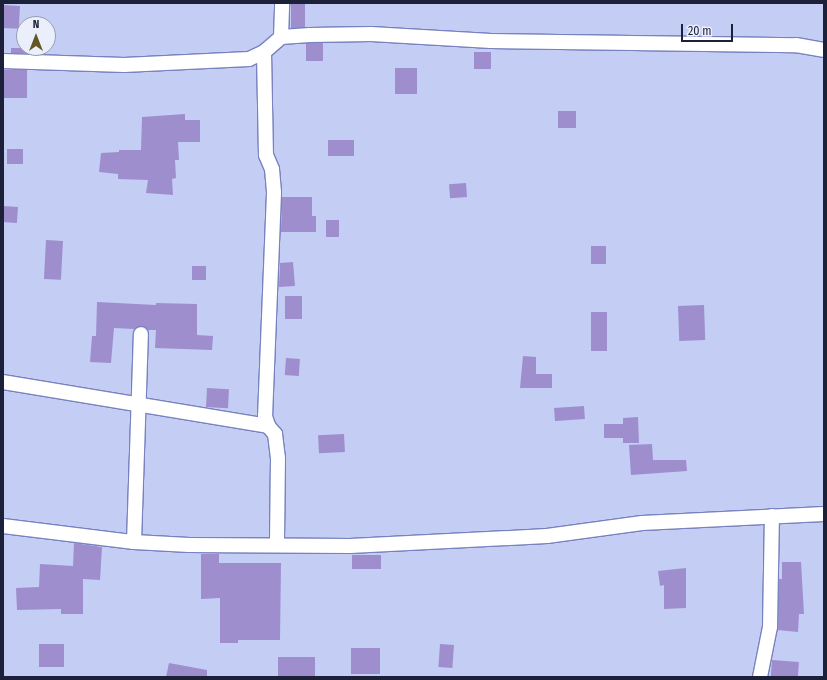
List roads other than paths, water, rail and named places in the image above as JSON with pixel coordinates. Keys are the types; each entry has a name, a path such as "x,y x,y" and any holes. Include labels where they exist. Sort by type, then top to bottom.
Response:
{"street":[{"path":"281,37 282,3"},
{"path":"3,61 124,65 249,59 264,52 281,37 371,34 499,41 796,45 824,50"},
{"path":"264,52 265,149 272,169 274,193 272,287 265,416 268,426 275,434 278,458 277,545"},
{"path":"134,542 137,405 141,334"},
{"path":"3,382 268,426"},
{"path":"3,526 134,542 189,545 350,546 547,536 642,523 824,514"},
{"path":"760,677 770,627 772,516"}]}
